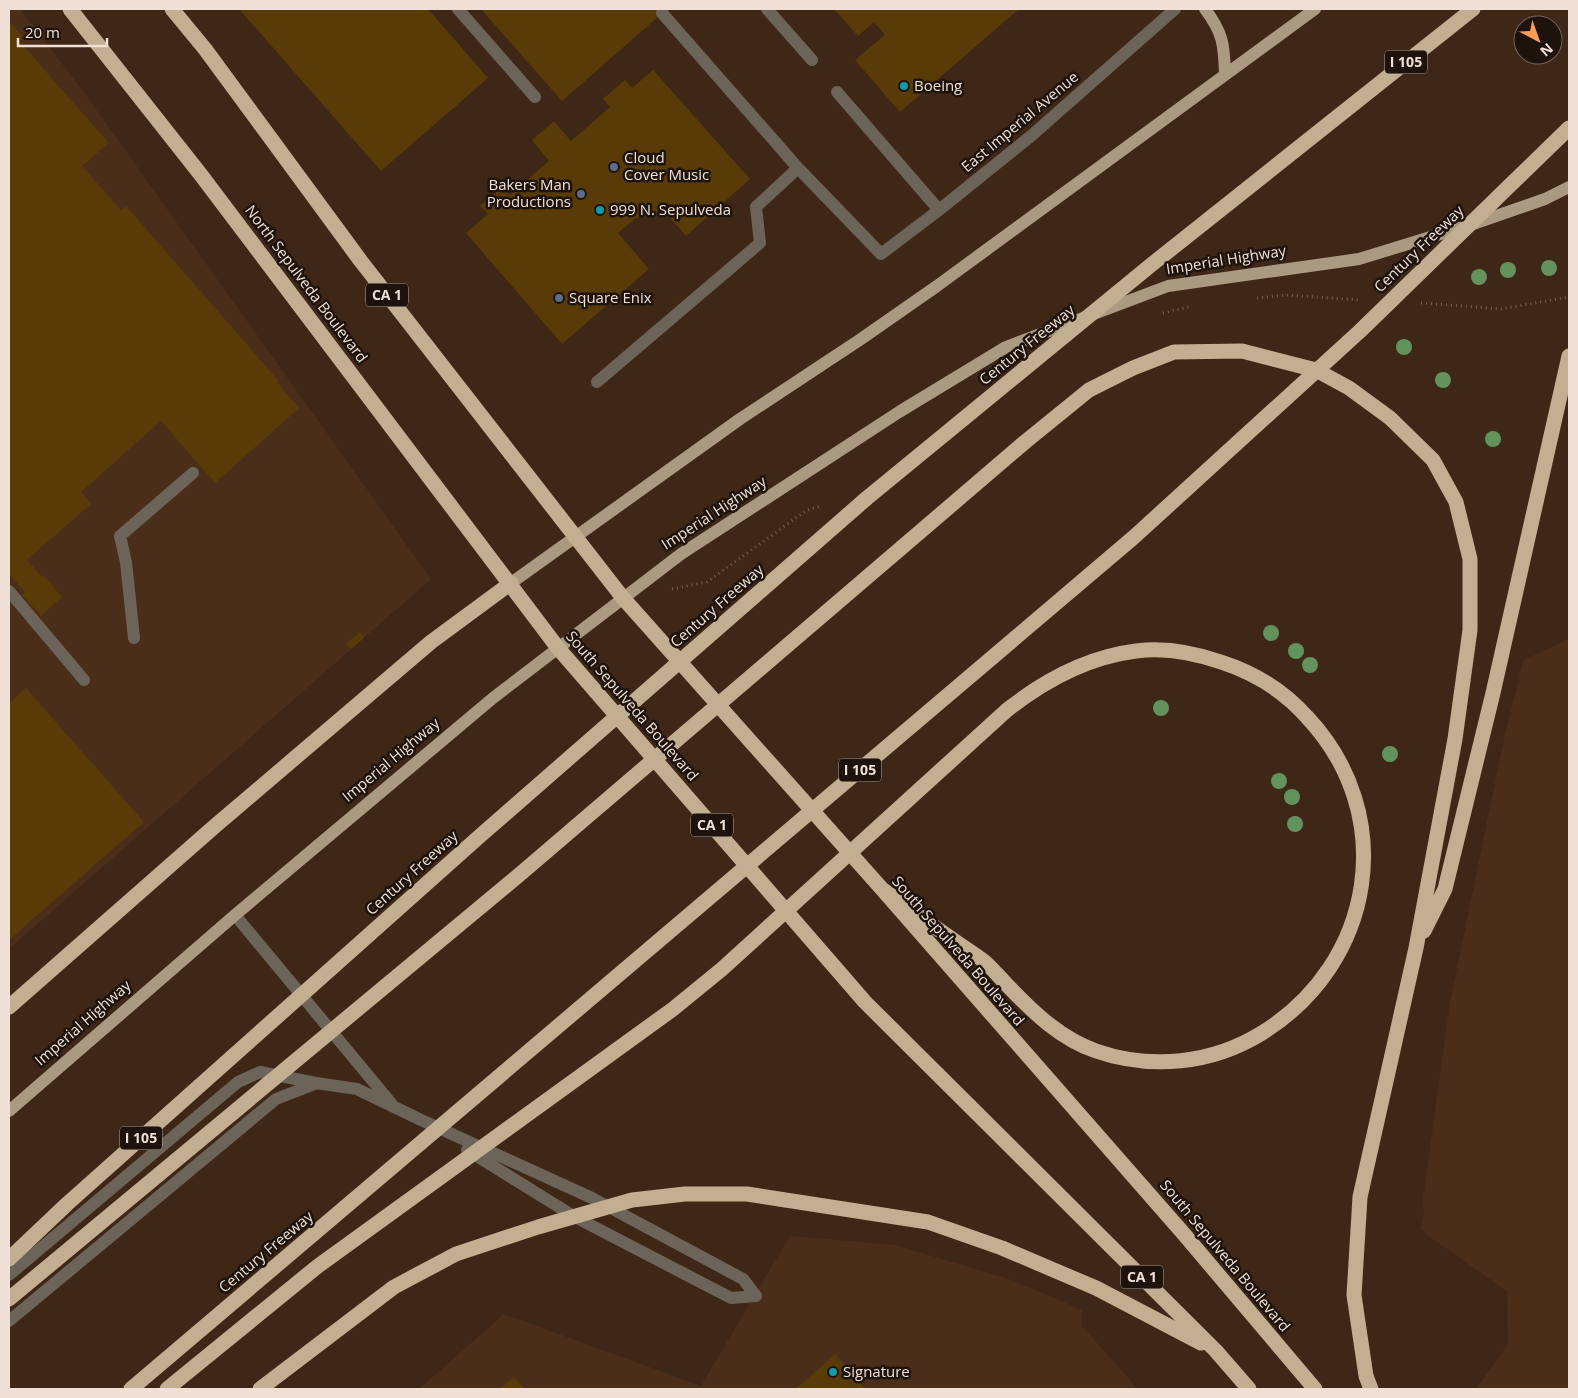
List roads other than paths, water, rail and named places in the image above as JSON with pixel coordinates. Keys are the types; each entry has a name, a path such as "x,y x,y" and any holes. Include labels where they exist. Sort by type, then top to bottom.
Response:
{"highway":[{"name":"North Sepulveda Boulevard","path":"70,9 201,174 511,583"},
{"name":"CA 1","path":"172,9 205,49 360,260 574,537"},
{"name":"Century Freeway","path":"9,1259 473,841 867,498 1151,265 1473,9"},
{"name":"Century Freeway","path":"131,1389 1134,537 1360,331 1569,128"},
{"path":"9,1299 520,875 1025,442 1089,390 1133,368 1174,352 1242,351 1316,370 1349,388 1390,418 1433,460 1456,502 1470,559 1470,630 1455,739 1416,948 1360,1197 1354,1294 1366,1376 1371,1389"},
{"path":"1416,948 1445,889 1493,693 1569,356"},
{"name":"South Sepulveda Boulevard","path":"574,537 623,598 1183,1233 1314,1389"},
{"name":"South Sepulveda Boulevard","path":"511,583 558,648 865,1002 1216,1351 1249,1389"},
{"path":"9,1008 208,833 431,642 511,583"},
{"path":"167,1389 318,1266 673,1009 722,969 976,738 1027,695 1061,674 1102,658 1136,651 1170,651 1202,656 1238,667 1257,676 1290,699 1319,729 1330,744 1349,780 1360,820 1363,841 1362,879 1358,908 1350,930 1328,972 1304,1001 1290,1014 1252,1039 1205,1057 1175,1062 1148,1062 1119,1058 1094,1051 1073,1041 1049,1025 986,963 882,890"},
{"path":"260,1389 394,1287 456,1254 632,1200 685,1194 747,1194 928,1222 1002,1248 1096,1288 1216,1351"}],"main road":[{"path":"1204,9 1216,23 1224,43 1225,73"},
{"path":"511,583 740,419 869,334 1314,9"},
{"name":"Imperial Highway","path":"9,1111 235,914 485,704 623,598 681,554 899,412 1006,347 1168,286 1358,259 1473,224 1545,199 1569,187"}],"street":[{"path":"458,9 535,97"},
{"path":"767,9 812,60"},
{"name":"East Imperial Avenue","path":"798,168 881,254 939,210 1030,136 1175,9"},
{"path":"597,382 760,242 756,207 798,168 662,13"},
{"path":"837,92 939,210"},
{"path":"134,638 126,562 120,536 193,473"},
{"path":"9,591 84,680"},
{"path":"235,914 395,1107"},
{"path":"9,1275 238,1082 260,1072 316,1083 357,1088 419,1119 592,1198 743,1279 756,1296 731,1298 575,1217 419,1119"},
{"path":"9,1321 276,1098 316,1083"}],"place":[{"name":"Boeing","path":"904,86"},
{"name":"Cloud Cover Music","path":"614,167"},
{"name":"Bakers Man Productions","path":"581,194"},
{"name":"999 N. Sepulveda","path":"600,210"},
{"name":"Square Enix","path":"559,298"},
{"name":"Signature","path":"833,1372"}]}
